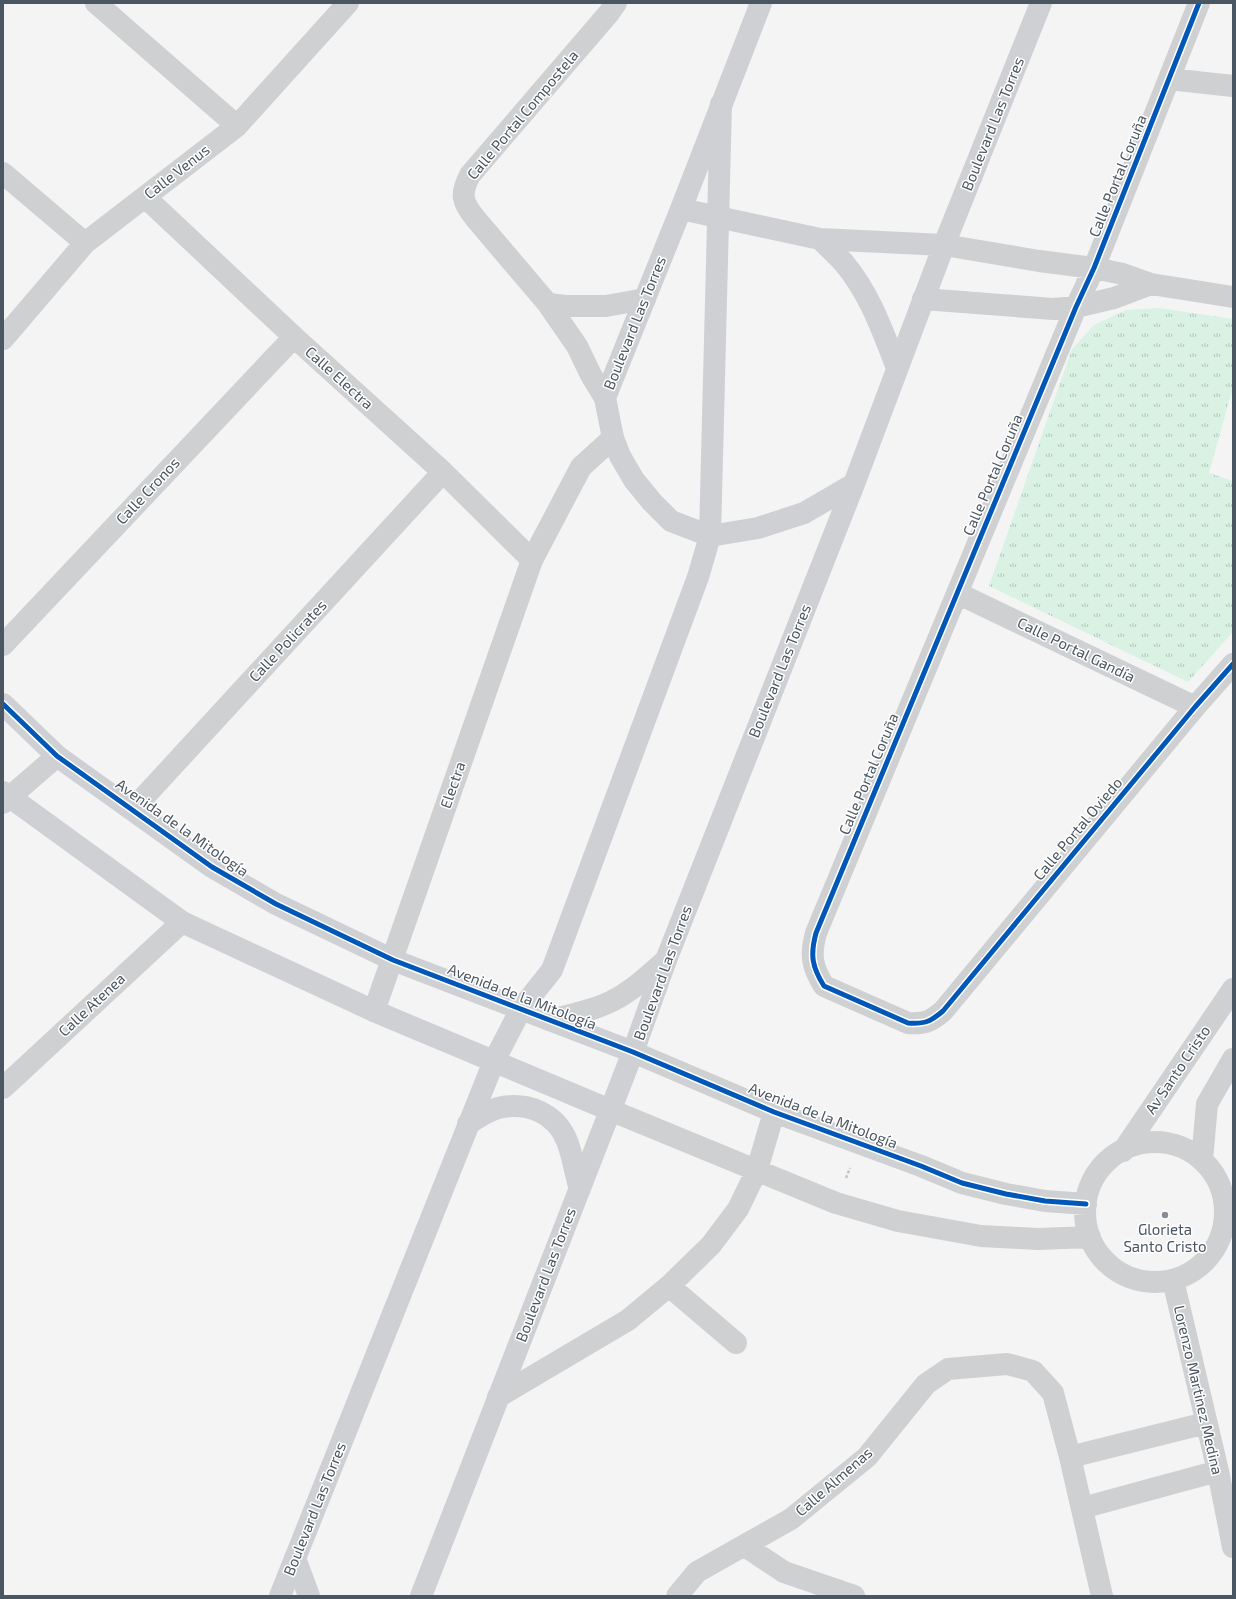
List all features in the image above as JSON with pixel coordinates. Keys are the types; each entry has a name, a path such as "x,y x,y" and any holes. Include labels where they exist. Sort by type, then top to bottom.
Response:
{"main road":[{"name":"Boulevard Las Torres","path":"710,536 671,521 652,502 634,480 620,456 613,438 605,398 681,209 760,3"},
{"name":"Boulevard Las Torres","path":"421,1596 633,1052 666,960 854,484 944,245 1041,3"},
{"name":"Boulevard Las Torres","path":"280,1596 494,1061 521,1009 552,970 698,577 710,536 721,104"},
{"path":"681,209 820,239 944,245"},
{"path":"820,239 844,264 864,292 880,323 897,368"},
{"path":"710,536 758,528 804,514 854,484"},
{"name":"Avenida de la Mitología","path":"3,704 57,756 212,867 276,904 393,960 633,1052"},
{"path":"5,798 182,922 374,1011 610,1110"},
{"path":"468,1124 497,1109 513,1106 529,1107 544,1113 557,1125 567,1141 580,1189"},
{"path":"295,1558 309,1596"}],"street":[{"path":"96,3 237,126"},
{"name":"Calle Portal Compostela","path":"605,398 591,375 577,346 548,304 468,209 463,198 465,185 470,175 616,3"},
{"name":"Calle Portal Coruña","path":"812,956 812,946 816,933 1076,307 1094,268 1199,3"},
{"name":"Calle Venus","path":"3,339 85,242 237,126 341,5"},
{"path":"1169,79 1233,86"},
{"path":"3,173 85,242"},
{"name":"Calle Electra","path":"145,197 294,337 443,472 532,560"},
{"path":"944,245 1039,261 1094,268 1123,274 1151,284 1233,297"},
{"path":"923,299 1029,308 1076,307 1114,298 1151,284"},
{"path":"548,304 566,306 606,306 644,299"},
{"name":"Calle Cronos","path":"3,645 294,337"},
{"name":"Electra","path":"374,1011 532,560 582,467 613,438"},
{"name":"Calle Policrates","path":"133,809 443,472"},
{"name":"Calle Portal Gandía","path":"957,593 1195,708"},
{"name":"Calle Portal Oviedo","path":"812,956 816,974 824,986 908,1023 921,1024 932,1020 943,1011 1233,664"},
{"path":"5,798 57,756"},
{"name":"Calle Atenea","path":"3,1088 182,922"},
{"path":"549,1020 582,1012 612,1001 637,985 666,960"},
{"name":"Av Santo Cristo","path":"1123,1151 1233,989"},
{"name":"Avenida de la Mitología","path":"633,1052 774,1112 962,1183 1006,1194 1045,1201 1086,1204"},
{"path":"1233,1059 1207,1104 1207,1166 1221,1187 1225,1204 1225,1220 1221,1237 1223,1251 1188,1274 1172,1280 1155,1282 1139,1280 1123,1274 1105,1260 1098,1252 1090,1237 1086,1221 1086,1204 1090,1188 1097,1173 1109,1160 1123,1151 1138,1145 1155,1143 1172,1144 1188,1150 1207,1166 1233,1182"},
{"path":"610,1110 836,1203 898,1221 981,1236 1038,1239 1090,1237"},
{"path":"498,1397 628,1320 669,1286 711,1245 738,1209 757,1170 774,1112"},
{"name":"Lorenzo Martinez Medina","path":"1172,1280 1218,1471 1233,1548"},
{"path":"669,1286 736,1343"},
{"name":"Calle Almenas","path":"677,1596 697,1572 791,1519 867,1457 926,1384 948,1369 1007,1364 1033,1371 1052,1393 1070,1457 1102,1596"},
{"path":"1070,1457 1206,1423"},
{"path":"1082,1508 1218,1471"},
{"path":"745,1546 784,1572 854,1596"}],"path":[{"path":"836,1203 860,1144"}],"green space":[{"path":"1159,308 1233,319 1233,387 1209,473 1233,481 1233,632 1188,682 989,586 1072,349 1094,325 1126,310"}],"cycle path":[{"path":"1199,3 1094,268 1076,307 816,933 813,948 813,961 824,986 908,1023 927,1022 938,1015 943,1011 1195,707 1233,664"},
{"path":"3,704 57,756 212,867 276,904 393,960 633,1052 774,1112 921,1166 962,1183 1006,1194 1045,1201 1086,1204"}],"place":[{"name":"Glorieta Santo Cristo","path":"1165,1215"}]}
